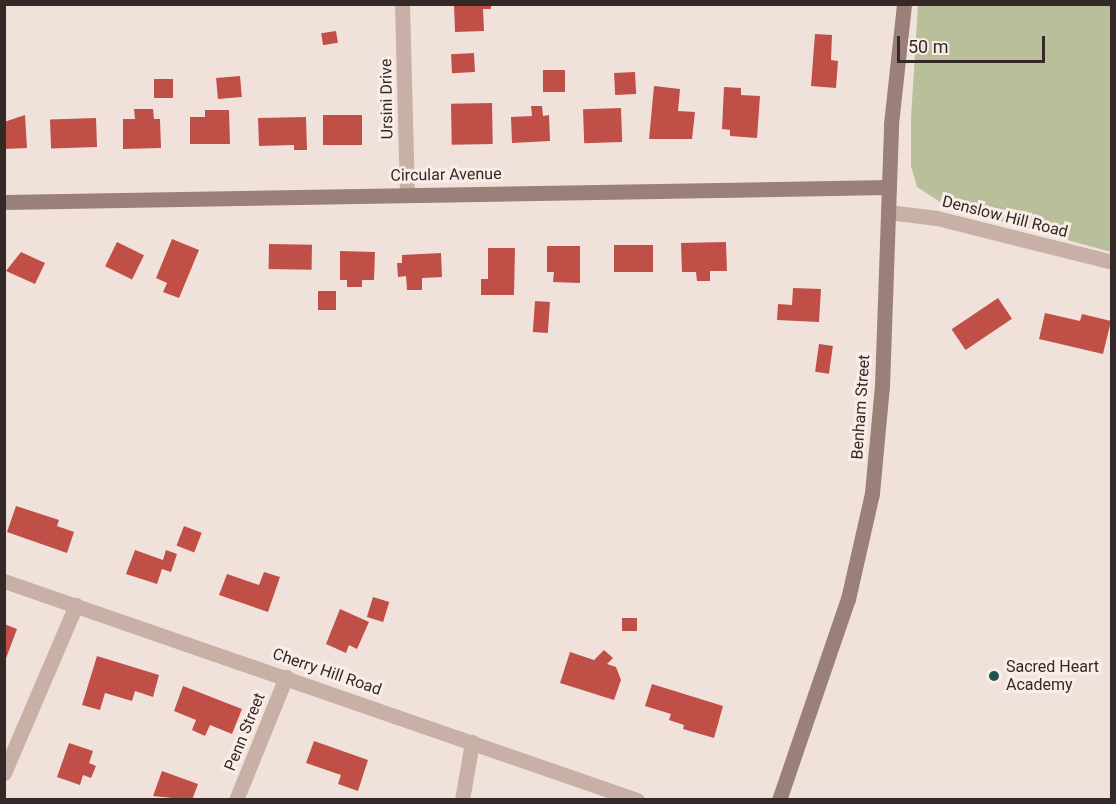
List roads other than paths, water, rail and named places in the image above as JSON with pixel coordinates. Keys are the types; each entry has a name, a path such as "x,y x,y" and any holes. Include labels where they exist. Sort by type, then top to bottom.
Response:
{"main road":[{"name":"Benham Street","path":"779,800 848,599 872,492 882,386 889,187 904,4"},
{"name":"Circular Avenue","path":"4,202 407,193 889,187"}],"street":[{"name":"Ursini Drive","path":"402,4 407,193"},
{"name":"Denslow Hill Road","path":"888,212 937,218 1112,262"},
{"name":"Cherry Hill Road","path":"4,581 637,800"},
{"path":"4,773 76,605"},
{"name":"Penn Street","path":"236,800 286,677"},
{"path":"462,800 472,742"}],"place":[{"name":"Sacred Heart Academy","path":"994,676"}]}
